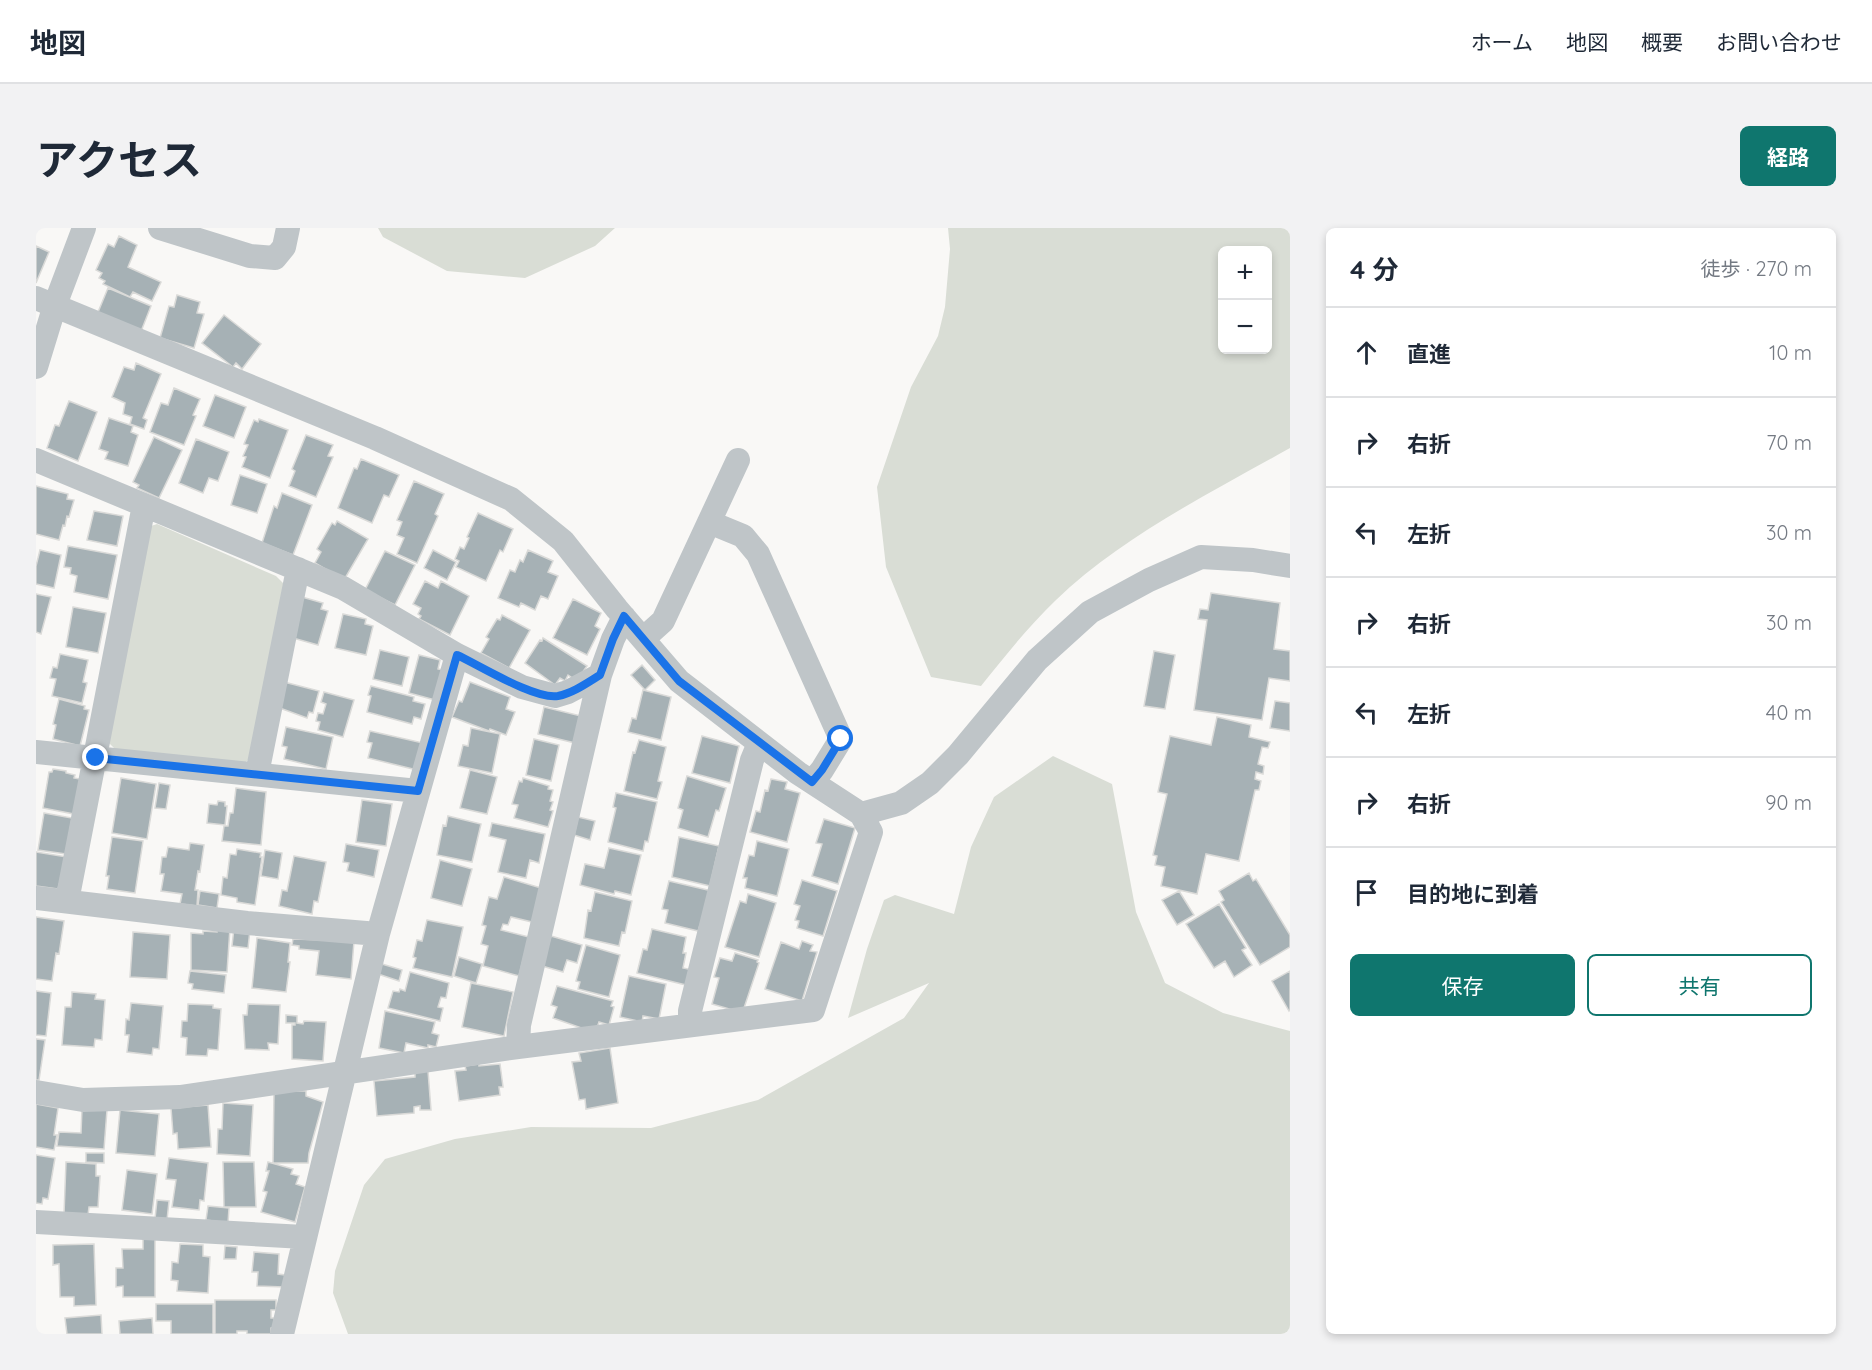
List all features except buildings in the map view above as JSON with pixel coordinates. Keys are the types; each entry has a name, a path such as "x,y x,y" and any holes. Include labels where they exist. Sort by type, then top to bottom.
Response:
{"street":[{"path":"36,367 45,302 84,228"},
{"path":"160,228 250,256 275,258 284,247 288,228"},
{"path":"36,1092 82,1100 180,1097 518,1047 813,1010 871,832 861,814 812,782 679,681 563,542 511,498 375,438 45,302"},
{"path":"36,460 343,588 457,655 522,687 555,696 568,692 600,675"},
{"path":"643,639 663,621 738,460"},
{"path":"67,901 144,505"},
{"path":"709,522 743,536 758,554 841,739 812,782"},
{"path":"861,814 901,802 930,783 958,754 1036,660 1090,612 1149,580 1201,557 1253,560 1290,566"},
{"path":"256,774 298,569"},
{"path":"518,1047 519,1025 600,675 624,616"},
{"path":"282,1334 378,934 457,655"},
{"path":"690,1025 693,1000 752,760 759,743"},
{"path":"36,752 418,791"},
{"path":"36,898 246,923 378,934"},
{"path":"36,1222 304,1238"}],"shaded area":[{"path":"378,228 615,228 595,246 525,278 447,271 383,237"},
{"path":"948,228 1290,228 1290,448 1168,517 1109,556 1046,610 981,686 931,677 886,567 877,487 911,387 938,336 945,307 950,249"},
{"path":"157,524 276,576 284,584 251,757 243,765 115,749 107,741 148,527"},
{"path":"1053,756 1112,784 1136,912 1165,983 1223,1013 1290,1031 1290,1334 348,1334 333,1293 335,1271 364,1185 385,1159 455,1139 531,1127 651,1128 758,1100 904,1018 929,983 848,1018 867,949 884,900 895,895 954,914 971,847 994,797"}],"route":[{"path":"96,758 418,791 457,655 522,687 555,696 568,692 600,675 624,616 679,681 812,782 841,739"}]}
